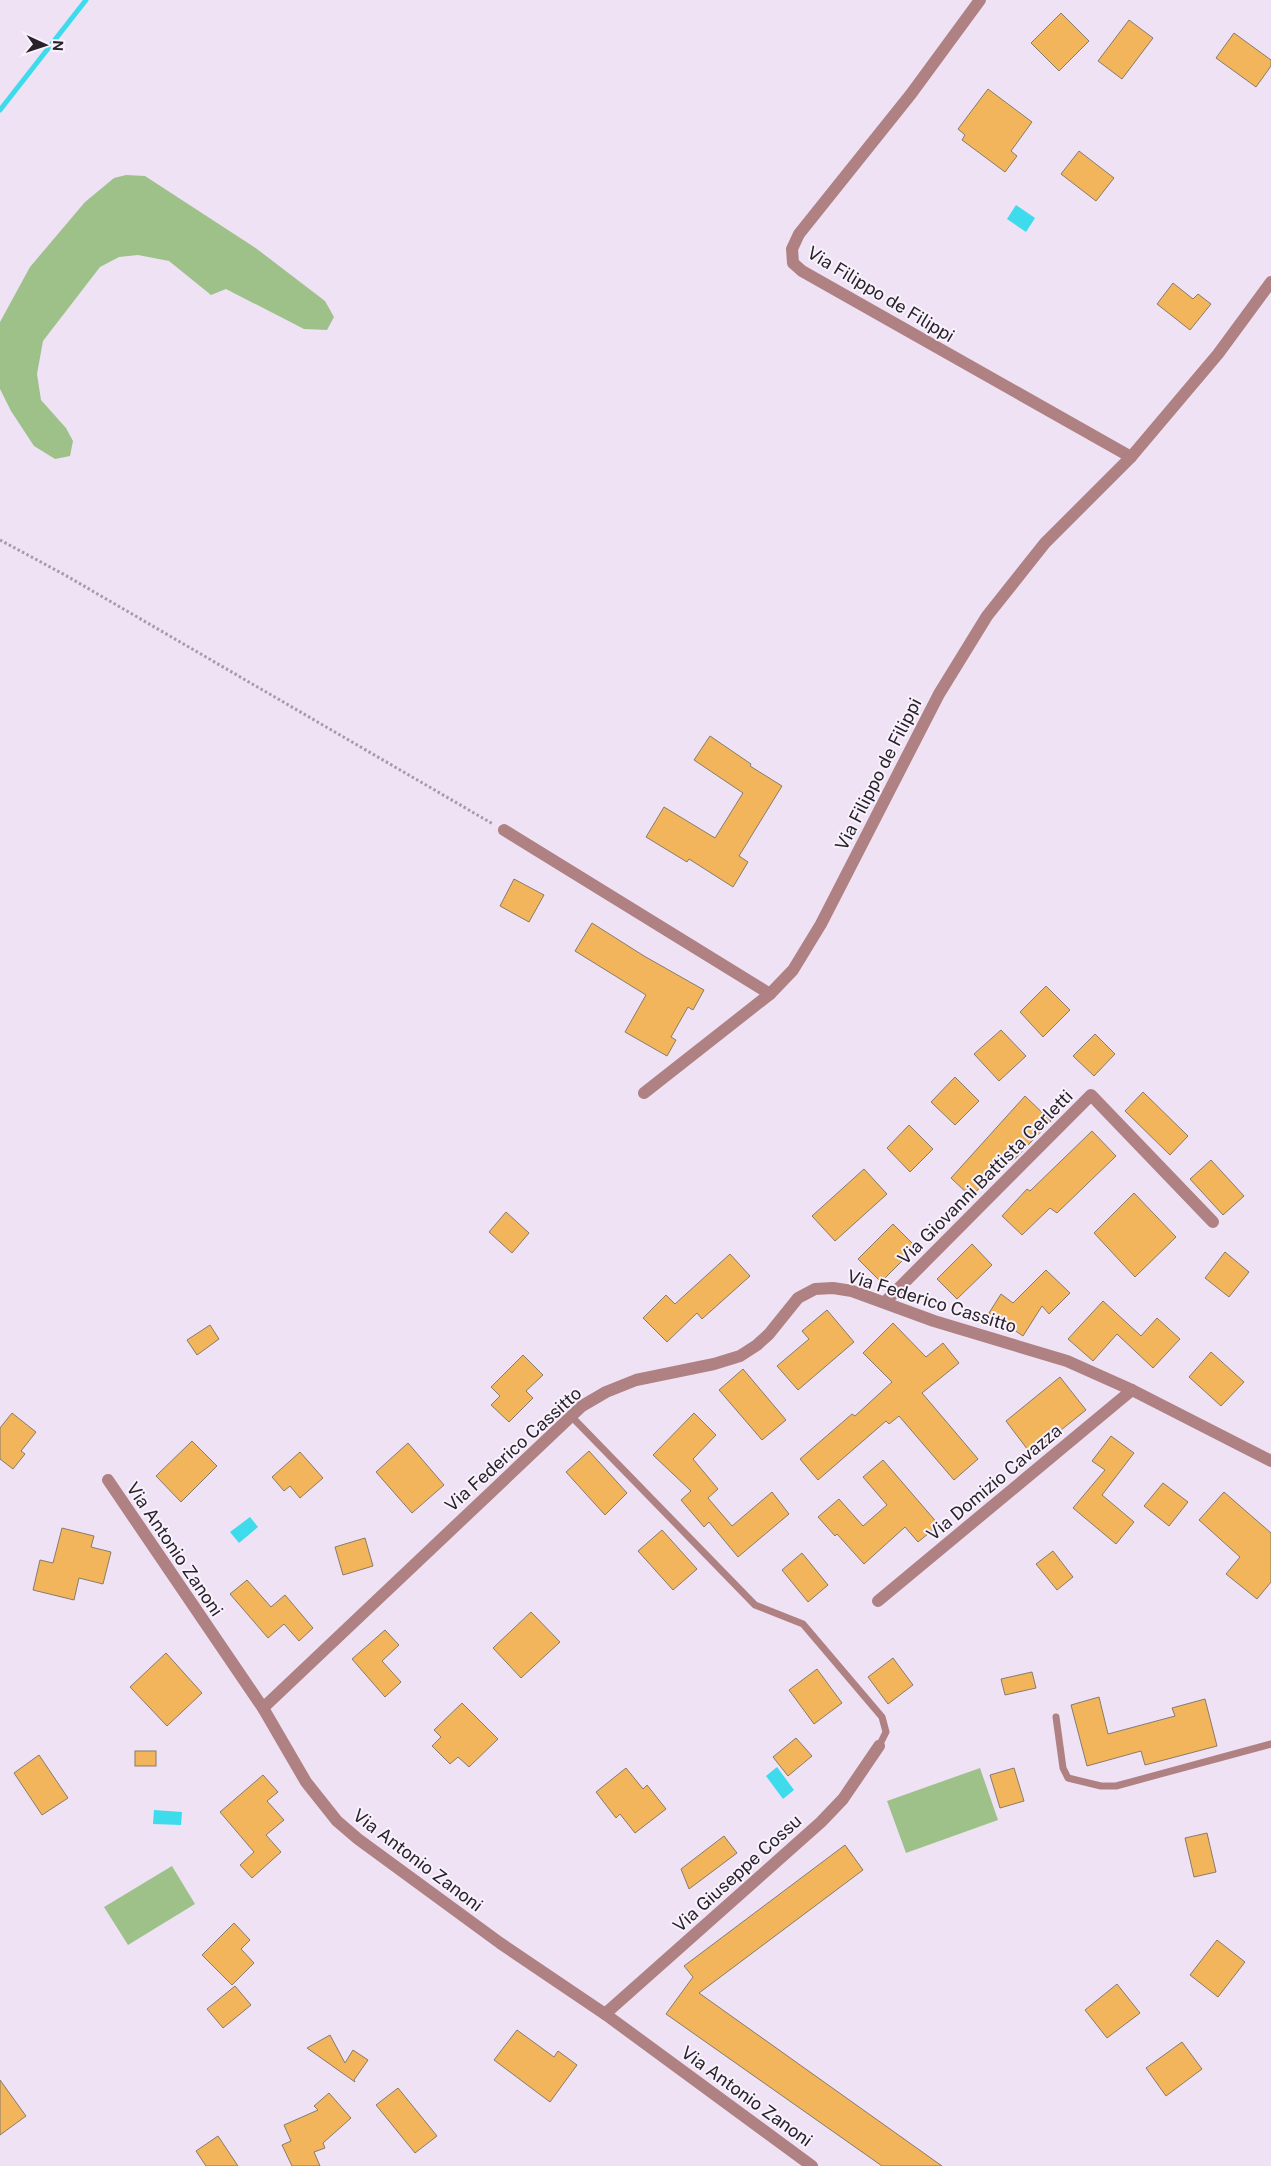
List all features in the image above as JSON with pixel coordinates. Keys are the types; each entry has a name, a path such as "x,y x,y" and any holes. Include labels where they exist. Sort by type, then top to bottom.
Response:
{"street":[{"name":"Via Filippo de Filippi","path":"980,0 911,94 799,234 792,249 793,263 811,276 1131,457"},
{"name":"Via Filippo de Filippi","path":"644,1093 770,994 792,970 817,932 939,694 987,616 1045,544 1131,457 1218,354 1271,282"},
{"path":"504,830 770,994"},
{"name":"Via Giovanni Battista Cerletti","path":"885,1302 1091,1095 1214,1222"},
{"name":"Via Federico Cassitto","path":"263,1708 571,1416 593,1399 621,1385 650,1376 714,1364 740,1356 757,1345 769,1334 798,1298 815,1289 842,1289 885,1302 934,1322 1067,1361 1132,1390 1271,1461"},
{"name":"Via Domizio Cavazza","path":"878,1601 1132,1390"},
{"name":"Via Antonio Zanoni","path":"108,1480 263,1708 306,1782 337,1821 358,1839 500,1943 605,2014 812,2166"},
{"name":"Via Giuseppe Cossu","path":"605,2014 833,1810 851,1788 878,1746"}],"lane":[{"path":"571,1416 755,1605 803,1624 882,1716 886,1732 878,1746"},
{"path":"1056,1717 1063,1768 1068,1778 1101,1786 1116,1786 1271,1744"}],"path":[{"path":"0,540 504,830"}],"green space":[{"path":"126,175 145,176 257,249 325,301 334,317 327,330 304,329 226,289 211,295 169,261 138,255 119,257 100,267 43,341 37,374 41,400 66,428 73,441 70,456 55,459 34,446 11,411 0,389 0,322 30,267 85,202 114,178"},
{"path":"980,1768 998,1820 906,1853 887,1801"},
{"path":"172,1866 195,1904 128,1945 104,1907"}],"water":[{"path":"1016,205 1035,218 1026,232 1007,219"},
{"path":"250,1517 258,1527 239,1543 230,1532"},
{"path":"777,1767 794,1790 783,1799 766,1776"},
{"path":"154,1810 182,1812 181,1825 153,1824"}],"building":[{"path":"1061,13 1089,41 1059,71 1031,43"},
{"path":"1129,20 1153,38 1122,79 1098,61"},
{"path":"1234,33 1271,60 1271,66 1256,87 1216,58"},
{"path":"988,89 1032,122 1011,151 1017,156 1005,172 962,140 965,135 958,129"},
{"path":"1079,151 1114,178 1096,201 1061,174"},
{"path":"1173,283 1193,299 1198,294 1211,304 1190,330 1157,304"},
{"path":"710,736 751,764 750,766 782,786 739,856 748,862 733,887 689,859 687,862 646,837 664,807 715,838 743,793 694,760"},
{"path":"514,879 544,895 529,922 500,906"},
{"path":"592,923 644,956 704,990 693,1010 688,1007 671,1037 676,1040 667,1056 625,1032 646,995 575,951"},
{"path":"1046,986 1070,1010 1043,1037 1020,1012"},
{"path":"1001,1030 1026,1056 999,1081 974,1054"},
{"path":"1095,1034 1115,1054 1094,1076 1073,1056"},
{"path":"955,1077 979,1101 955,1125 931,1102"},
{"path":"1143,1092 1188,1136 1170,1155 1125,1111"},
{"path":"1025,1096 1051,1121 1012,1162 1008,1158 971,1197 951,1178"},
{"path":"909,1125 933,1149 910,1172 887,1148"},
{"path":"1092,1131 1116,1156 1057,1213 1050,1208 1022,1235 1002,1216 1027,1189 1030,1191"},
{"path":"1211,1160 1244,1196 1223,1215 1190,1179"},
{"path":"864,1169 887,1194 835,1241 812,1216"},
{"path":"1134,1193 1176,1237 1135,1277 1094,1233"},
{"path":"506,1212 529,1233 512,1253 489,1232"},
{"path":"893,1224 916,1247 881,1282 858,1259"},
{"path":"972,1244 992,1265 957,1299 937,1279"},
{"path":"1225,1252 1249,1272 1229,1297 1205,1278"},
{"path":"730,1254 750,1276 702,1319 697,1313 667,1342 643,1318 666,1295 675,1304"},
{"path":"1046,1270 1070,1293 1049,1314 1042,1306 1023,1336 989,1313 1001,1294 1013,1303"},
{"path":"1103,1301 1141,1336 1157,1318 1180,1339 1153,1368 1117,1334 1093,1361 1068,1339"},
{"path":"827,1310 854,1342 798,1390 777,1366 809,1339 802,1331"},
{"path":"893,1323 926,1357 943,1343 959,1363 922,1393 978,1459 954,1480 899,1416 889,1424 886,1421 818,1480 800,1459 852,1414 855,1416 892,1382 863,1353"},
{"path":"210,1325 219,1339 197,1355 187,1340"},
{"path":"1211,1352 1244,1382 1221,1406 1189,1377"},
{"path":"523,1355 543,1375 526,1391 533,1398 509,1422 491,1405 500,1396 491,1387"},
{"path":"743,1369 786,1420 762,1440 719,1390"},
{"path":"1060,1377 1086,1410 1031,1454 1006,1421"},
{"path":"12,1413 36,1432 21,1451 25,1454 13,1469 0,1459 0,1428"},
{"path":"694,1413 716,1435 693,1459 718,1489 708,1498 732,1526 772,1492 789,1514 738,1557 709,1522 704,1527 681,1500 691,1491 653,1455"},
{"path":"1111,1436 1134,1453 1102,1495 1134,1522 1116,1544 1073,1508 1105,1470 1092,1461"},
{"path":"192,1441 217,1466 181,1502 156,1476"},
{"path":"408,1443 444,1485 412,1513 376,1472"},
{"path":"589,1451 627,1493 605,1515 566,1472"},
{"path":"300,1452 323,1478 300,1498 290,1486 284,1491 272,1477"},
{"path":"883,1460 939,1525 918,1542 905,1527 864,1564 837,1534 835,1536 818,1517 839,1499 863,1526 887,1505 863,1477"},
{"path":"1163,1483 1188,1502 1169,1526 1144,1506"},
{"path":"1224,1492 1271,1533 1271,1582 1257,1599 1226,1574 1240,1557 1199,1520"},
{"path":"62,1528 94,1536 91,1547 111,1552 103,1584 79,1578 74,1600 33,1590 40,1560 53,1563"},
{"path":"662,1530 697,1569 673,1590 638,1551"},
{"path":"365,1538 373,1566 343,1575 335,1547"},
{"path":"1053,1551 1073,1577 1057,1590 1036,1564"},
{"path":"802,1553 828,1585 808,1602 782,1570"},
{"path":"247,1580 271,1607 285,1595 313,1628 299,1641 284,1624 268,1638 230,1594"},
{"path":"531,1612 560,1642 521,1678 493,1648"},
{"path":"385,1630 399,1645 382,1661 401,1682 385,1697 352,1659"},
{"path":"166,1653 202,1693 167,1726 130,1687"},
{"path":"893,1658 913,1685 888,1704 868,1677"},
{"path":"817,1669 842,1703 814,1724 789,1690"},
{"path":"1032,1672 1036,1688 1005,1695 1001,1679"},
{"path":"1099,1697 1108,1734 1175,1716 1172,1708 1205,1699 1217,1746 1145,1765 1141,1751 1087,1766 1071,1705"},
{"path":"462,1703 498,1739 469,1767 458,1757 450,1764 432,1746 441,1737 434,1730"},
{"path":"796,1738 812,1756 788,1776 773,1757"},
{"path":"135,1751 156,1751 156,1766 135,1766"},
{"path":"39,1755 68,1798 42,1815 14,1773"},
{"path":"626,1768 643,1789 647,1785 666,1809 635,1833 620,1814 616,1818 596,1792"},
{"path":"1014,1768 1024,1801 1000,1808 990,1775"},
{"path":"263,1775 278,1792 267,1801 284,1820 266,1835 281,1852 252,1878 240,1865 254,1852 220,1812"},
{"path":"1207,1833 1216,1872 1194,1877 1185,1838"},
{"path":"724,1836 737,1853 689,1889 681,1869"},
{"path":"845,1845 863,1870 699,1993 942,2166 882,2166 666,2014 693,1977 684,1966"},
{"path":"234,1923 250,1940 241,1949 254,1963 232,1985 202,1955"},
{"path":"1217,1940 1245,1962 1218,1997 1190,1975"},
{"path":"1117,1984 1140,2013 1107,2038 1085,2010"},
{"path":"235,1986 251,2005 223,2028 207,2009"},
{"path":"517,2030 554,2057 558,2051 577,2065 550,2102 494,2060"},
{"path":"330,2035 345,2063 353,2050 368,2060 354,2080 355,2082 307,2048"},
{"path":"1182,2042 1202,2069 1166,2096 1146,2068"},
{"path":"0,2080 26,2116 0,2135"},
{"path":"398,2088 437,2136 415,2153 376,2105"},
{"path":"329,2093 351,2118 323,2143 325,2148 314,2152 320,2166 292,2166 282,2145 291,2141 284,2125 318,2110 314,2106"},
{"path":"218,2136 238,2166 206,2166 196,2151"}],"waterway":[{"path":"0,110 86,0"}]}
